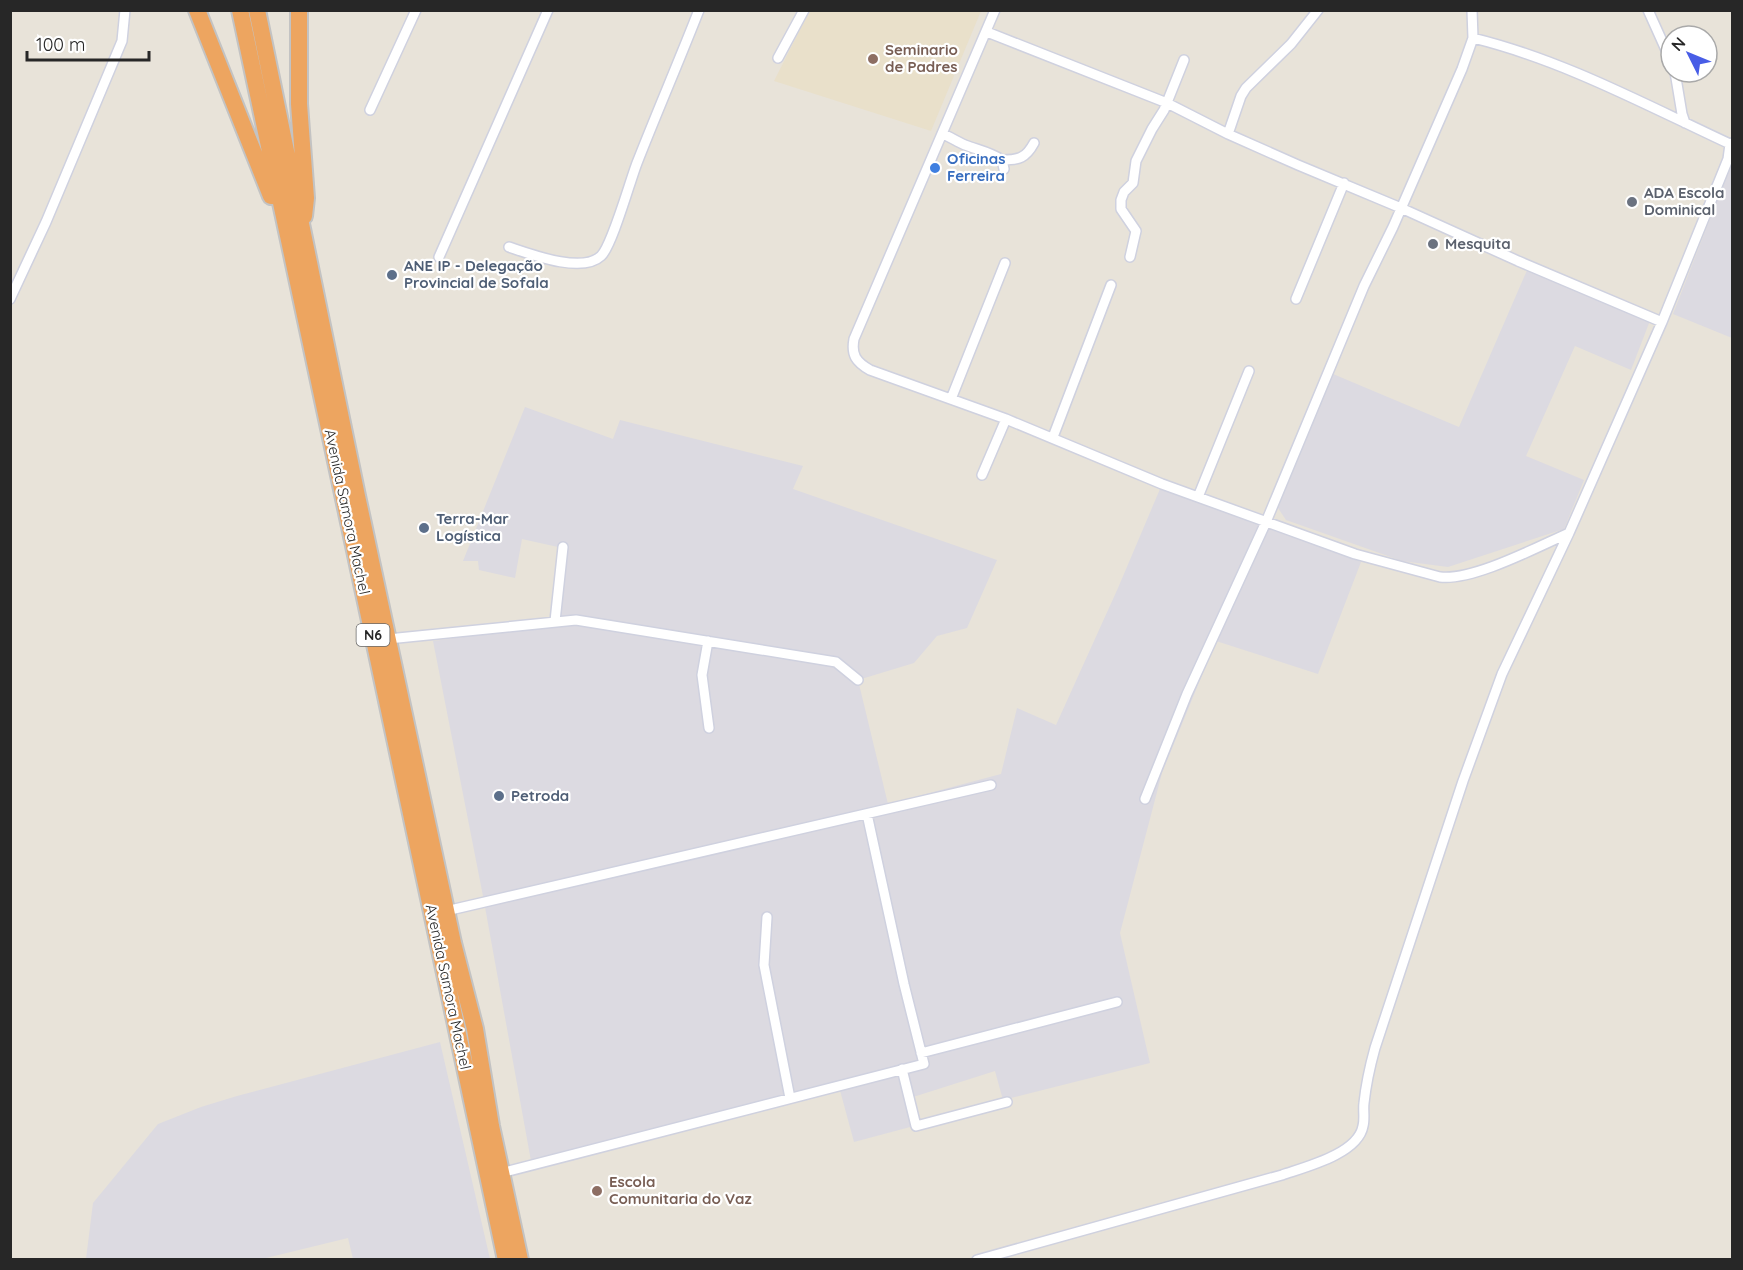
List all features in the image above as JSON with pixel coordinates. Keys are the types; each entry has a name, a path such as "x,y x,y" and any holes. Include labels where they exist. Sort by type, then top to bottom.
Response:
{"highway":[{"path":"198,10 266,184 284,221"},
{"name":"Avenida Samora Machel","path":"240,10 506,1260"},
{"name":"Avenida Samora Machel","path":"257,10 446,911 475,1029 491,1126 520,1260"},
{"path":"299,10 299,104 306,198 303,232"}],"street":[{"path":"10,298 46,222 122,42 125,10"},
{"path":"370,110 416,10"},
{"path":"439,257 548,10"},
{"path":"509,247 572,264 588,262 600,257 608,244 637,162 699,10"},
{"path":"778,58 804,10"},
{"path":"995,10 854,339 852,349 854,358 870,370 1053,437 1162,484 1355,554 1445,578 1470,574 1569,533"},
{"path":"1228,134 1246,87 1291,44 1317,10"},
{"path":"1145,800 1187,694 1266,522 1364,286 1401,208 1461,69 1473,38 1472,10"},
{"path":"1648,10 1659,34"},
{"path":"987,32 1167,103 1228,134 1662,322"},
{"path":"977,1260 1282,1175 1330,1158 1355,1140 1363,1126 1365,1091 1375,1048 1470,760 1511,652 1569,533 1662,322 1728,159 1731,143 1559,66 1511,47 1473,38"},
{"path":"1130,257 1136,231 1121,209 1121,200 1124,192 1133,183 1136,161 1167,103 1184,60"},
{"path":"1677,84 1685,123"},
{"path":"943,134 966,145 985,150 1003,164 1027,155 1034,143"},
{"path":"1296,299 1344,183"},
{"path":"951,399 1005,263"},
{"path":"1053,437 1111,285"},
{"path":"1198,497 1249,371"},
{"path":"982,475 1006,419"},
{"path":"555,621 563,547"},
{"path":"388,639 576,620 836,662 858,680"},
{"path":"708,641 702,675 709,728"},
{"path":"446,911 991,785"},
{"path":"501,1173 924,1064 903,984 867,814"},
{"path":"767,917 764,965 790,1098"},
{"path":"921,1053 1117,1002"},
{"path":"902,1069 916,1126 1007,1102"}],"shaded area":[{"name":"Seminario de Padres","path":"810,10 981,10 931,131 774,81"},
{"path":"1732,163 1732,338 1673,314"},
{"path":"1531,261 1651,318 1631,370 1575,346 1526,456 1584,480 1564,529 1448,567 1402,561 1286,520 1278,508 1333,374 1459,427"},
{"path":"525,407 613,439 620,420 803,466 793,489 997,560 967,628 937,636 914,663 858,680 888,804 1001,774 1017,708 1056,725 1160,489 1361,562 1318,674 1216,641 1162,773 1120,933 1150,1063 1003,1100 995,1071 910,1098 914,1126 854,1142 838,1083 531,1161 483,896 433,641 556,625 567,549 522,539 515,578 479,570 478,561 463,561"},
{"path":"440,1042 490,1259 353,1259 348,1238 262,1259 86,1259 93,1203 158,1124 237,1096"}],"place":[{"name":"Seminario de Padres","path":"873,59"},
{"name":"Oficinas Ferreira","path":"935,168"},
{"name":"ADA Escola Dominical","path":"1632,202"},
{"name":"Mesquita","path":"1433,244"},
{"name":"ANE IP - Delegação Provincial de Sofala","path":"392,275"},
{"name":"Terra-Mar Logística","path":"424,528"},
{"name":"Petroda","path":"499,796"},
{"name":"Escola Comunitaria do Vaz","path":"597,1191"}]}
